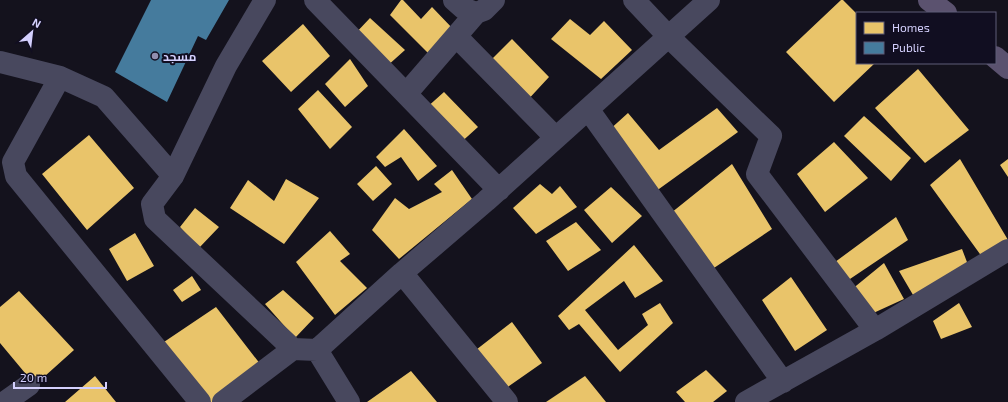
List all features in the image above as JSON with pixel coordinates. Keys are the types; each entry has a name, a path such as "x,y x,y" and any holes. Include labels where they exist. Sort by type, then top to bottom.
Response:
{"main road":[{"path":"930,0 945,12"},
{"path":"996,58 1008,68"}],"street":[{"path":"265,0 226,66 173,176 152,204 155,219 293,349"},
{"path":"315,0 499,190"},
{"path":"454,0 463,8 476,13"},
{"path":"406,94 476,13 484,10 494,0"},
{"path":"634,0 669,37 771,136 757,174 875,330"},
{"path":"223,402 293,349 317,350 402,273 499,190 710,0"},
{"path":"456,36 556,138"},
{"path":"0,62 60,76 104,97 173,176"},
{"path":"60,76 12,162 16,176 200,402"},
{"path":"588,110 783,382"},
{"path":"746,402 875,330 1008,250"},
{"path":"402,273 507,402"},
{"path":"317,350 349,402"},
{"path":"4,402 29,386"}],"building: Homes":[{"path":"401,0 403,0 421,19 432,7 455,31 432,57 390,15"},
{"path":"841,0 843,0 856,13 856,64 874,64 834,102 786,52"},
{"path":"370,18 405,50 386,67 353,36"},
{"path":"570,19 590,35 604,21 632,50 601,79 551,39"},
{"path":"303,24 330,56 291,92 262,61"},
{"path":"512,39 549,77 524,104 487,64"},
{"path":"350,59 368,86 345,107 325,84"},
{"path":"918,69 969,130 925,163 875,108"},
{"path":"318,90 352,127 330,149 298,109"},
{"path":"444,92 478,127 458,145 425,109"},
{"path":"717,108 738,132 652,194 607,132 628,113 659,150"},
{"path":"864,116 911,158 891,181 844,136"},
{"path":"404,129 437,166 418,181 401,157 385,167 376,157"},
{"path":"89,135 134,188 87,230 42,174"},
{"path":"834,142 868,178 825,212 797,174"},
{"path":"960,159 1008,240 985,261 930,185"},
{"path":"1008,159 1008,177 1000,165"},
{"path":"732,164 772,229 708,272 666,217"},
{"path":"376,166 392,184 373,201 357,184"},
{"path":"452,170 472,199 399,259 372,230 395,198 409,209 442,192 434,184"},
{"path":"286,179 319,198 284,244 230,208 248,180 274,201"},
{"path":"540,184 552,194 560,186 577,207 536,234 513,208"},
{"path":"611,187 642,216 612,243 584,210"},
{"path":"195,208 219,227 199,248 180,227"},
{"path":"896,217 908,240 844,283 831,265"},
{"path":"576,222 601,250 568,271 546,241"},
{"path":"330,231 350,254 340,261 367,288 335,315 296,262"},
{"path":"135,233 154,266 127,281 109,249"},
{"path":"634,245 663,281 635,298 624,281 585,310 618,350 648,325 642,314 660,303 673,323 620,372 579,324 569,330 558,316"},
{"path":"962,249 970,270 916,300 899,271"},
{"path":"884,263 904,299 869,315 851,290"},
{"path":"192,276 201,290 182,302 173,290"},
{"path":"791,277 827,330 795,351 762,300"},
{"path":"283,290 314,318 295,338 265,304"},
{"path":"19,291 74,350 35,385 0,343 0,307"},
{"path":"959,303 972,327 941,339 933,321"},
{"path":"216,307 264,369 217,402 208,402 161,344"},
{"path":"512,322 542,363 502,391 472,353"},
{"path":"706,370 727,391 713,402 685,402 676,392"},
{"path":"411,371 437,402 367,402"},
{"path":"95,376 116,402 65,402"},
{"path":"585,376 606,402 546,402"}],"building: Public":[{"name":"مسجد","path":"151,0 229,0 206,40 198,36 167,102 115,72"}],"place":[{"name":"مسجد","path":"155,56"}]}
